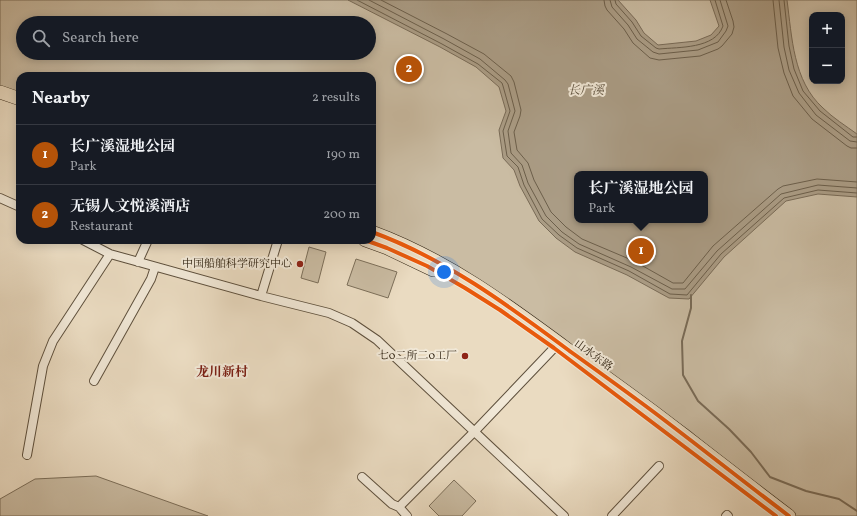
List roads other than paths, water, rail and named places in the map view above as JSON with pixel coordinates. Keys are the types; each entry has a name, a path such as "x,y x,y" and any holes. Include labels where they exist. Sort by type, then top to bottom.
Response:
{"highway":[{"path":"0,92 16,98"},
{"path":"0,101 16,107"},
{"name":"山水东路","path":"376,234 410,248 439,263 473,283 525,318 652,410 789,516"},
{"name":"山水东路","path":"376,244 427,266 500,310 554,348 776,516"}],"street":[{"path":"0,198 16,205"},
{"path":"91,244 110,254 261,296 329,313 352,323 377,340 564,516"},
{"path":"138,262 146,244"},
{"path":"261,296 277,244"},
{"path":"27,455 43,366 54,341 110,254"},
{"path":"94,381 151,279 155,267"},
{"path":"399,507 474,432 554,348"},
{"path":"612,516 659,466"},
{"path":"362,477 392,504 399,507 407,516"}],"water":[{"name":"长广溪","path":"348,0 618,0 636,20 644,33 658,45 696,41 711,35 719,26 710,0 787,0 796,58 805,85 823,108 835,119 857,134 857,197 818,194 786,201 724,257 689,299 669,298 627,275 575,252 556,238 539,221 520,186 514,170 503,158 499,130 506,111 499,87 476,67"}],"waterway":[{"path":"691,295 691,308 682,341 683,375 698,401 729,429 751,452 770,477 806,491 839,499 857,511"}],"place":[{"name":"无锡人文悦溪酒店","path":"409,69"},
{"name":"长广溪湿地公园","path":"641,251"},
{"name":"中国船舶科学研究中心","path":"300,264"},
{"name":"七0二所二0工厂","path":"465,356"}],"district":[{"name":"龙川新村","path":"222,373"}]}
